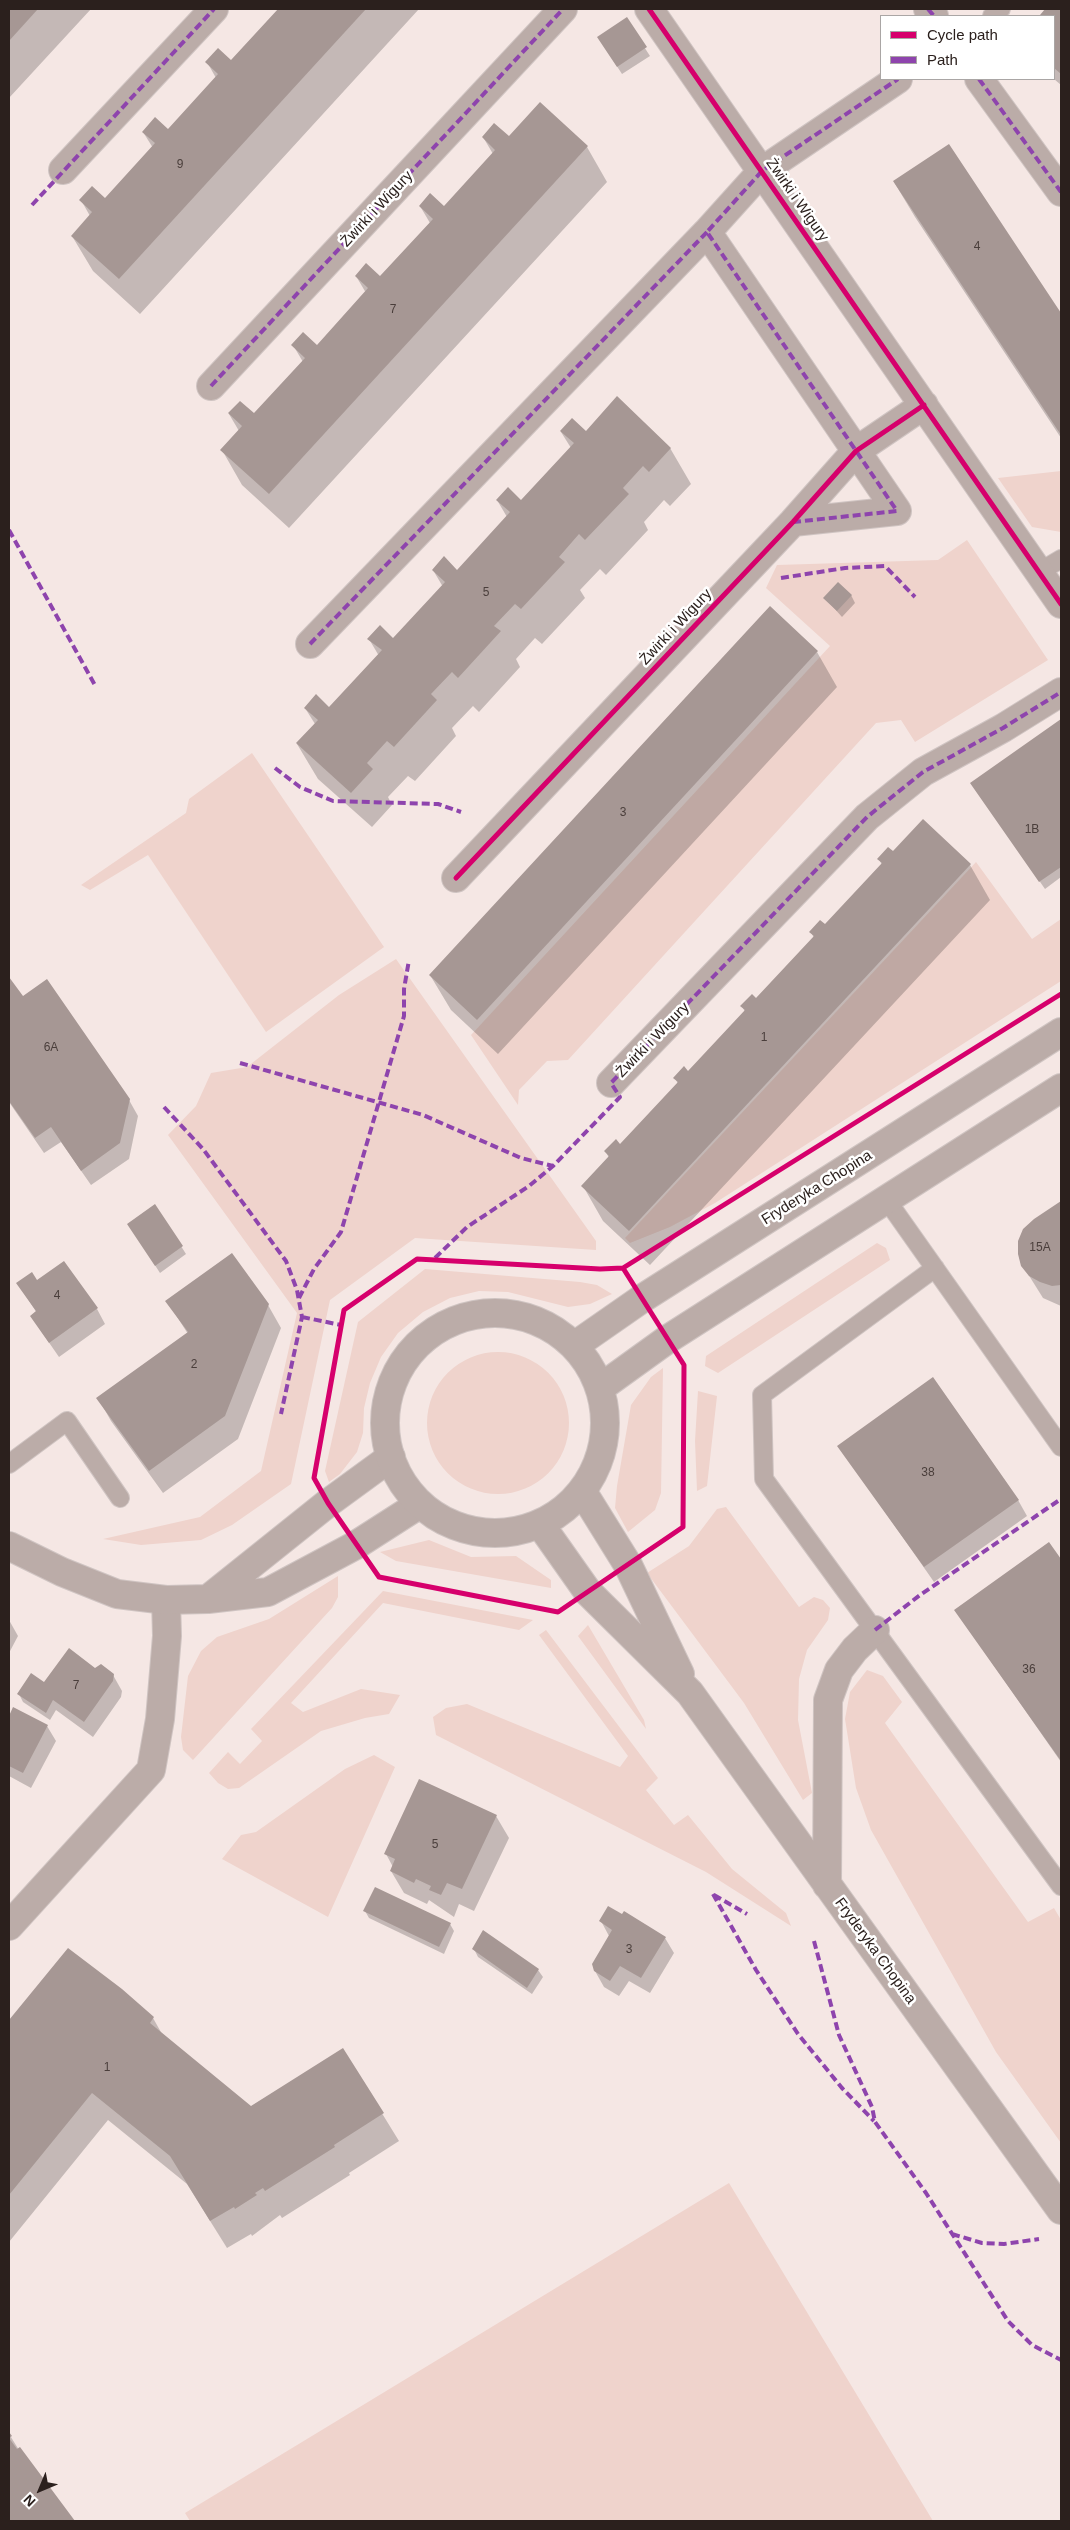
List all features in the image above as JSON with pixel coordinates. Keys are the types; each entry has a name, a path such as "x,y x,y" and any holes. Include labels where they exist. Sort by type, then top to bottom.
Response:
{"street":[{"path":"63,170 214,9"},
{"name":"Żwirki i Wigury","path":"211,386 563,9"},
{"name":"Żwirki i Wigury","path":"649,9 924,405 1050,565 1061,604"},
{"name":"Żwirki i Wigury","path":"310,644 707,232 762,171 897,80"},
{"path":"980,80 1061,192"},
{"path":"707,232 897,510 793,522"},
{"name":"Żwirki i Wigury","path":"456,878 793,522 856,452 924,405"},
{"name":"Żwirki i Wigury","path":"611,1083 867,817 923,772 1003,728 1061,692"},
{"name":"Fryderyka Chopina","path":"574,1346 651,1293 1061,1032"},
{"path":"600,1388 668,1339 1061,1088"},
{"path":"492,1313 522,1316 550,1327 574,1346 590,1365 600,1388 606,1415 604,1442 596,1468 582,1491 563,1511 540,1524 509,1533 477,1532 446,1522 420,1504 402,1483 390,1458 385,1430 387,1401 397,1374 412,1350 434,1331 461,1318 492,1313"},
{"path":"208,1599 328,1503 390,1458"},
{"name":"Fryderyka Chopina","path":"582,1491 628,1565 690,1693 1061,2210"},
{"path":"9,1546 70,1575 117,1594 166,1600 208,1599 268,1592 356,1545 420,1504"},
{"name":"Fryderyka Chopina","path":"540,1524 588,1592 690,1693"},
{"path":"9,1926 151,1770 160,1719 167,1636 166,1600"},
{"path":"827,1885 828,1700 839,1670 854,1649 875,1630"}],"lane":[{"path":"886,1199 1061,1447"},
{"path":"934,1268 762,1395 764,1479 1061,1886"},
{"path":"9,1464 67,1421 120,1498"}],"shaded area":[{"path":"1061,471 1061,532 1032,527 998,478"},
{"path":"967,540 1048,660 915,742 901,720 876,723 568,1060 547,1061 519,1090 518,1105 471,1035 830,646 766,588 777,565 938,560"},
{"path":"252,753 384,947 266,1032 148,855 90,890 81,885 186,813 189,799"},
{"path":"976,862 1032,939 1061,919 1061,981 715,1203 670,1227 630,1243 625,1238"},
{"path":"396,959 596,1241 596,1250 415,1238 330,1300 291,1484 232,1525 201,1540 141,1545 103,1539 200,1517 261,1471 297,1313 168,1135 196,1106 211,1073 247,1067 339,995"},
{"path":"877,1243 886,1248 890,1260 718,1373 705,1366 706,1356"},
{"path":"425,1269 580,1282 597,1285 612,1294 590,1304 568,1307 508,1292 479,1291 450,1298 423,1312 398,1333 381,1357 370,1383 364,1408 363,1433 357,1452 340,1474 329,1482 325,1471 358,1322"},
{"path":"498,1352 512,1353 525,1357 549,1372 564,1396 568,1409 568,1437 564,1450 549,1474 525,1489 512,1493 498,1494 484,1493 471,1489 447,1474 432,1450 428,1437 427,1423 428,1409 432,1396 447,1372 471,1357 484,1353"},
{"path":"663,1368 661,1493 655,1510 628,1532 615,1508 631,1405 651,1377"},
{"path":"698,1391 717,1396 707,1486 697,1491 695,1441"},
{"path":"726,1507 799,1607 814,1597 823,1600 830,1608 828,1620 807,1650 799,1679 798,1720 812,1793 803,1800 744,1703 647,1573 689,1546 717,1509"},
{"path":"429,1540 471,1557 516,1556 551,1580 551,1588 396,1561 380,1552"},
{"path":"338,1576 338,1597 332,1608 193,1760 183,1750 181,1737 188,1676 201,1651 217,1637 269,1619"},
{"path":"383,1591 533,1620 519,1630 383,1603 291,1703 303,1712 361,1689 400,1695 389,1714 365,1718 321,1731 239,1788 228,1789 218,1783 209,1773 228,1752 240,1764 262,1741 251,1729"},
{"path":"588,1625 644,1720 646,1729 578,1636"},
{"path":"546,1630 658,1778 646,1790 674,1825 688,1815 732,1869 786,1913 791,1926 706,1872 436,1735 433,1717 446,1708 467,1704 620,1767 628,1756 539,1635"},
{"path":"867,1670 883,1676 902,1702 885,1723 1028,1922 1054,1908 1061,1920 1061,2143 996,2052 871,1830 856,1788 845,1719 850,1692"},
{"path":"374,1755 395,1767 328,1917 222,1859 241,1835 256,1832 345,1769"},
{"path":"729,2183 933,2521 190,2521 185,2513"}],"building":[{"path":"9,9 38,9 9,41"},
{"path":"278,9 366,9 119,279 71,236 92,212 79,200 92,186 105,198 155,143 142,132 155,117 168,129 218,74 205,62 218,48 231,60"},
{"path":"1045,9 1061,9 1061,74 1055,69 1055,15 1040,15"},
{"path":"627,17 647,47 617,67 597,37"},
{"path":"540,102 588,146 269,494 220,450 242,426 228,413 240,401 254,413 305,358 291,345 303,332 317,345 368,288 355,276 366,263 380,276 433,219 419,206 430,193 444,206 495,150 482,137 494,123 509,136"},
{"path":"949,144 1061,313 1061,435 893,181"},
{"path":"617,396 671,448 649,472 643,466 623,488 629,494 585,540 579,534 559,557 565,562 521,609 515,604 494,626 501,631 458,678 452,672 431,694 437,700 394,747 387,741 367,763 373,769 351,793 296,743 318,720 304,708 316,694 329,707 382,650 367,639 380,625 393,638 445,582 432,570 444,556 457,570 510,512 496,500 508,487 521,500 574,443 560,431 572,418 586,431"},
{"path":"838,582 852,595 837,611 823,598"},
{"path":"770,606 818,651 477,1020 429,975"},
{"path":"1061,719 1061,867 1039,882 970,783"},
{"path":"923,819 971,864 629,1231 581,1186 609,1156 604,1151 616,1139 620,1144 678,1082 673,1078 684,1066 688,1071 745,1010 740,1006 752,994 756,998 814,936 809,932 820,920 825,924 882,863 877,859 888,847 893,851"},
{"path":"9,977 23,996 47,979 130,1099 120,1143 81,1171 51,1127 35,1138 9,1101"},
{"path":"1061,1201 1061,1285 1052,1286 1029,1276 1021,1266 1018,1254 1018,1241 1023,1229 1034,1219"},
{"path":"155,1204 183,1246 155,1266 127,1224"},
{"path":"232,1253 269,1304 225,1416 149,1471 96,1398 188,1332 165,1301"},
{"path":"64,1261 98,1308 49,1343 30,1316 36,1311 16,1283 32,1272 37,1280"},
{"path":"933,1377 1019,1500 924,1567 837,1446"},
{"path":"1049,1542 1061,1559 1061,1761 954,1610"},
{"path":"69,1648 95,1668 101,1664 114,1674 113,1681 84,1722 53,1700 46,1713 17,1694 31,1673 44,1682"},
{"path":"13,1707 48,1725 23,1773 9,1766 9,1716"},
{"path":"419,1779 497,1815 462,1889 447,1883 441,1895 429,1890 431,1886 416,1879 414,1883 390,1871 395,1859 384,1854"},
{"path":"375,1887 451,1923 439,1947 363,1911"},
{"path":"608,1906 622,1914 624,1911 666,1937 641,1978 620,1966 610,1981 594,1971 592,1964 612,1930 599,1921"},
{"path":"483,1930 539,1969 527,1988 472,1949"},
{"path":"68,1948 122,1989 154,2017 150,2023 251,2106 343,2048 384,2113 334,2145 335,2147 265,2191 263,2188 255,2193 257,2195 235,2209 234,2207 210,2221 170,2156 92,2093 9,2195 9,2020"},
{"path":"9,2438 17,2449 20,2447 75,2521 9,2521"}],"marked path":[{"path":"32,205 214,9"},
{"path":"211,386 563,9"},
{"path":"928,9 933,15"},
{"path":"793,522 897,511 707,232 762,171 897,80"},
{"path":"980,80 1061,192"},
{"path":"310,644 707,232"},
{"path":"9,530 96,687"},
{"path":"781,578 845,568 885,566 915,597"},
{"path":"435,1258 467,1227 529,1186 553,1166 620,1097 611,1083 867,817 923,772 1003,728 1061,692"},
{"path":"275,768 300,787 333,801 438,804 461,812"},
{"path":"299,1298 314,1269 341,1232 404,1016 404,989 409,960"},
{"path":"240,1063 423,1115 521,1158 553,1166"},
{"path":"164,1107 203,1149 286,1261 297,1290 302,1317 281,1414"},
{"path":"302,1317 341,1325"},
{"path":"875,1630 920,1595 1061,1499"},
{"path":"713,1894 756,1970 798,2034 842,2088 874,2121"},
{"path":"714,1895 747,1914"},
{"path":"814,1941 839,2035 872,2107 875,2122 926,2193 1008,2321 1032,2345 1061,2360"},
{"path":"952,2234 982,2243 1004,2244 1039,2239"}],"cycle path":[{"path":"649,9 1061,604"},
{"path":"456,878 793,522 856,451 924,405"},
{"path":"623,1268 684,1365 683,1527 558,1612 379,1577 328,1503 314,1478 344,1310 417,1259 600,1269 623,1268 1061,994"}]}
